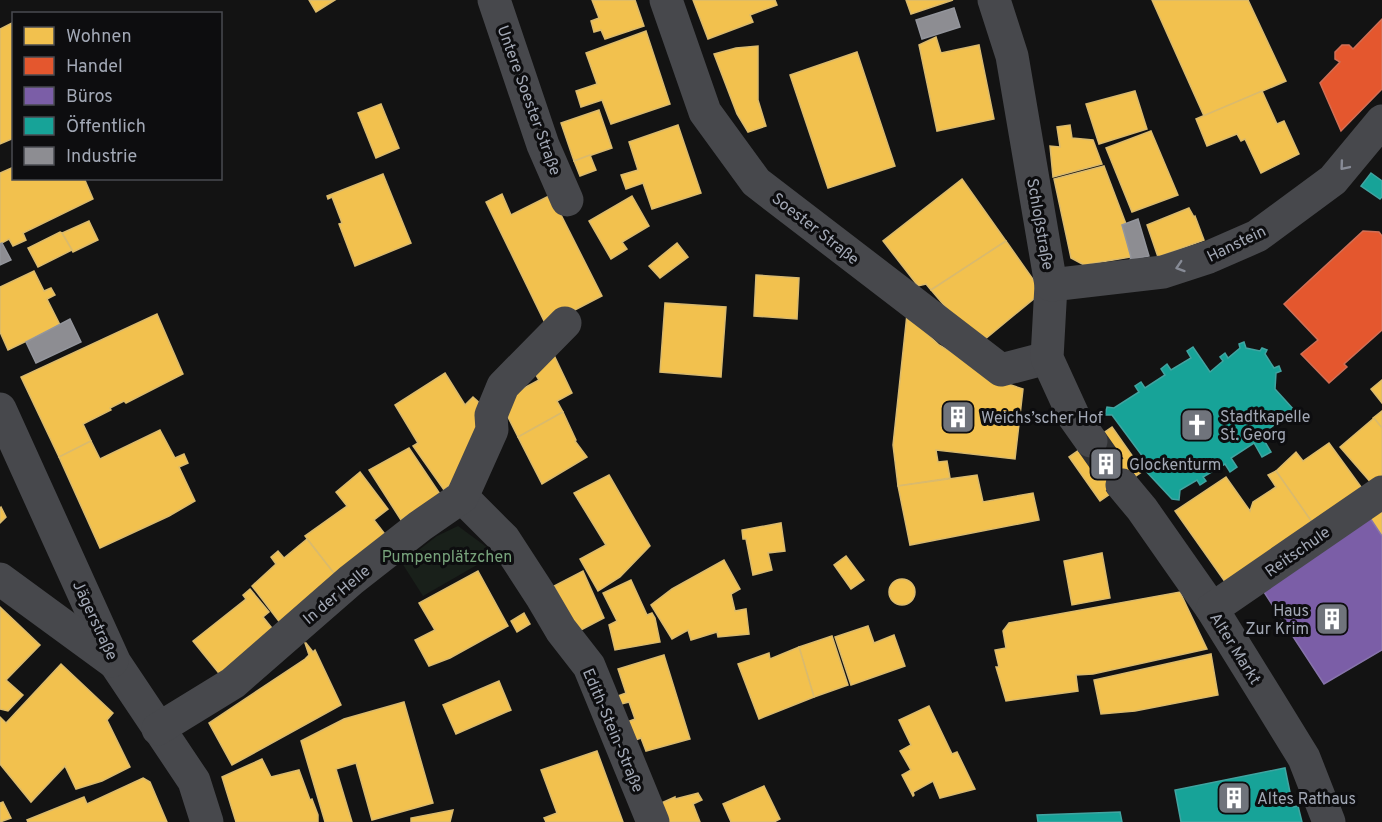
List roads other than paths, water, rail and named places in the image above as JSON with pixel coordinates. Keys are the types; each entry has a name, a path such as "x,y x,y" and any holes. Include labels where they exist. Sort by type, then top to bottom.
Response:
{"street":[{"name":"Untere Soester Straße","path":"494,0 543,145 567,200"},
{"name":"Soester Straße","path":"666,0 705,112 756,182 1001,370 1047,358"},
{"name":"Schloßstraße","path":"994,0 1012,56 1051,285 1047,358 1074,417 1091,441"},
{"name":"Hanstein","path":"1051,285 1163,272 1209,257 1257,236 1333,180 1382,121"},
{"path":"462,497 492,430 491,415 503,386 565,323"},
{"name":"Jägerstraße","path":"0,409 115,663 194,781 207,822"},
{"name":"Alter Markt","path":"1122,485 1142,509 1212,609 1304,758 1329,822"},
{"name":"Reitschule","path":"1212,609 1382,492"},
{"name":"In der Helle","path":"158,729 233,683 351,580 420,526 462,497"},
{"name":"Edith-Stein-Straße","path":"462,497 504,539 542,596 561,630 589,666 653,822"},
{"path":"0,579 115,663"}],"tunnel":[{"path":"1091,441 1122,485"}],"place":[{"name":"Weichs’scher Hof","path":"958,417"},
{"name":"Stadtkapelle St. Georg","path":"1197,425"},
{"name":"Glockenturm","path":"1106,464"},
{"name":"Haus Zur Krim","path":"1332,619"},
{"name":"Altes Rathaus","path":"1234,798"}],"park label":[{"name":"Pumpenplätzchen","path":"447,556"}]}
